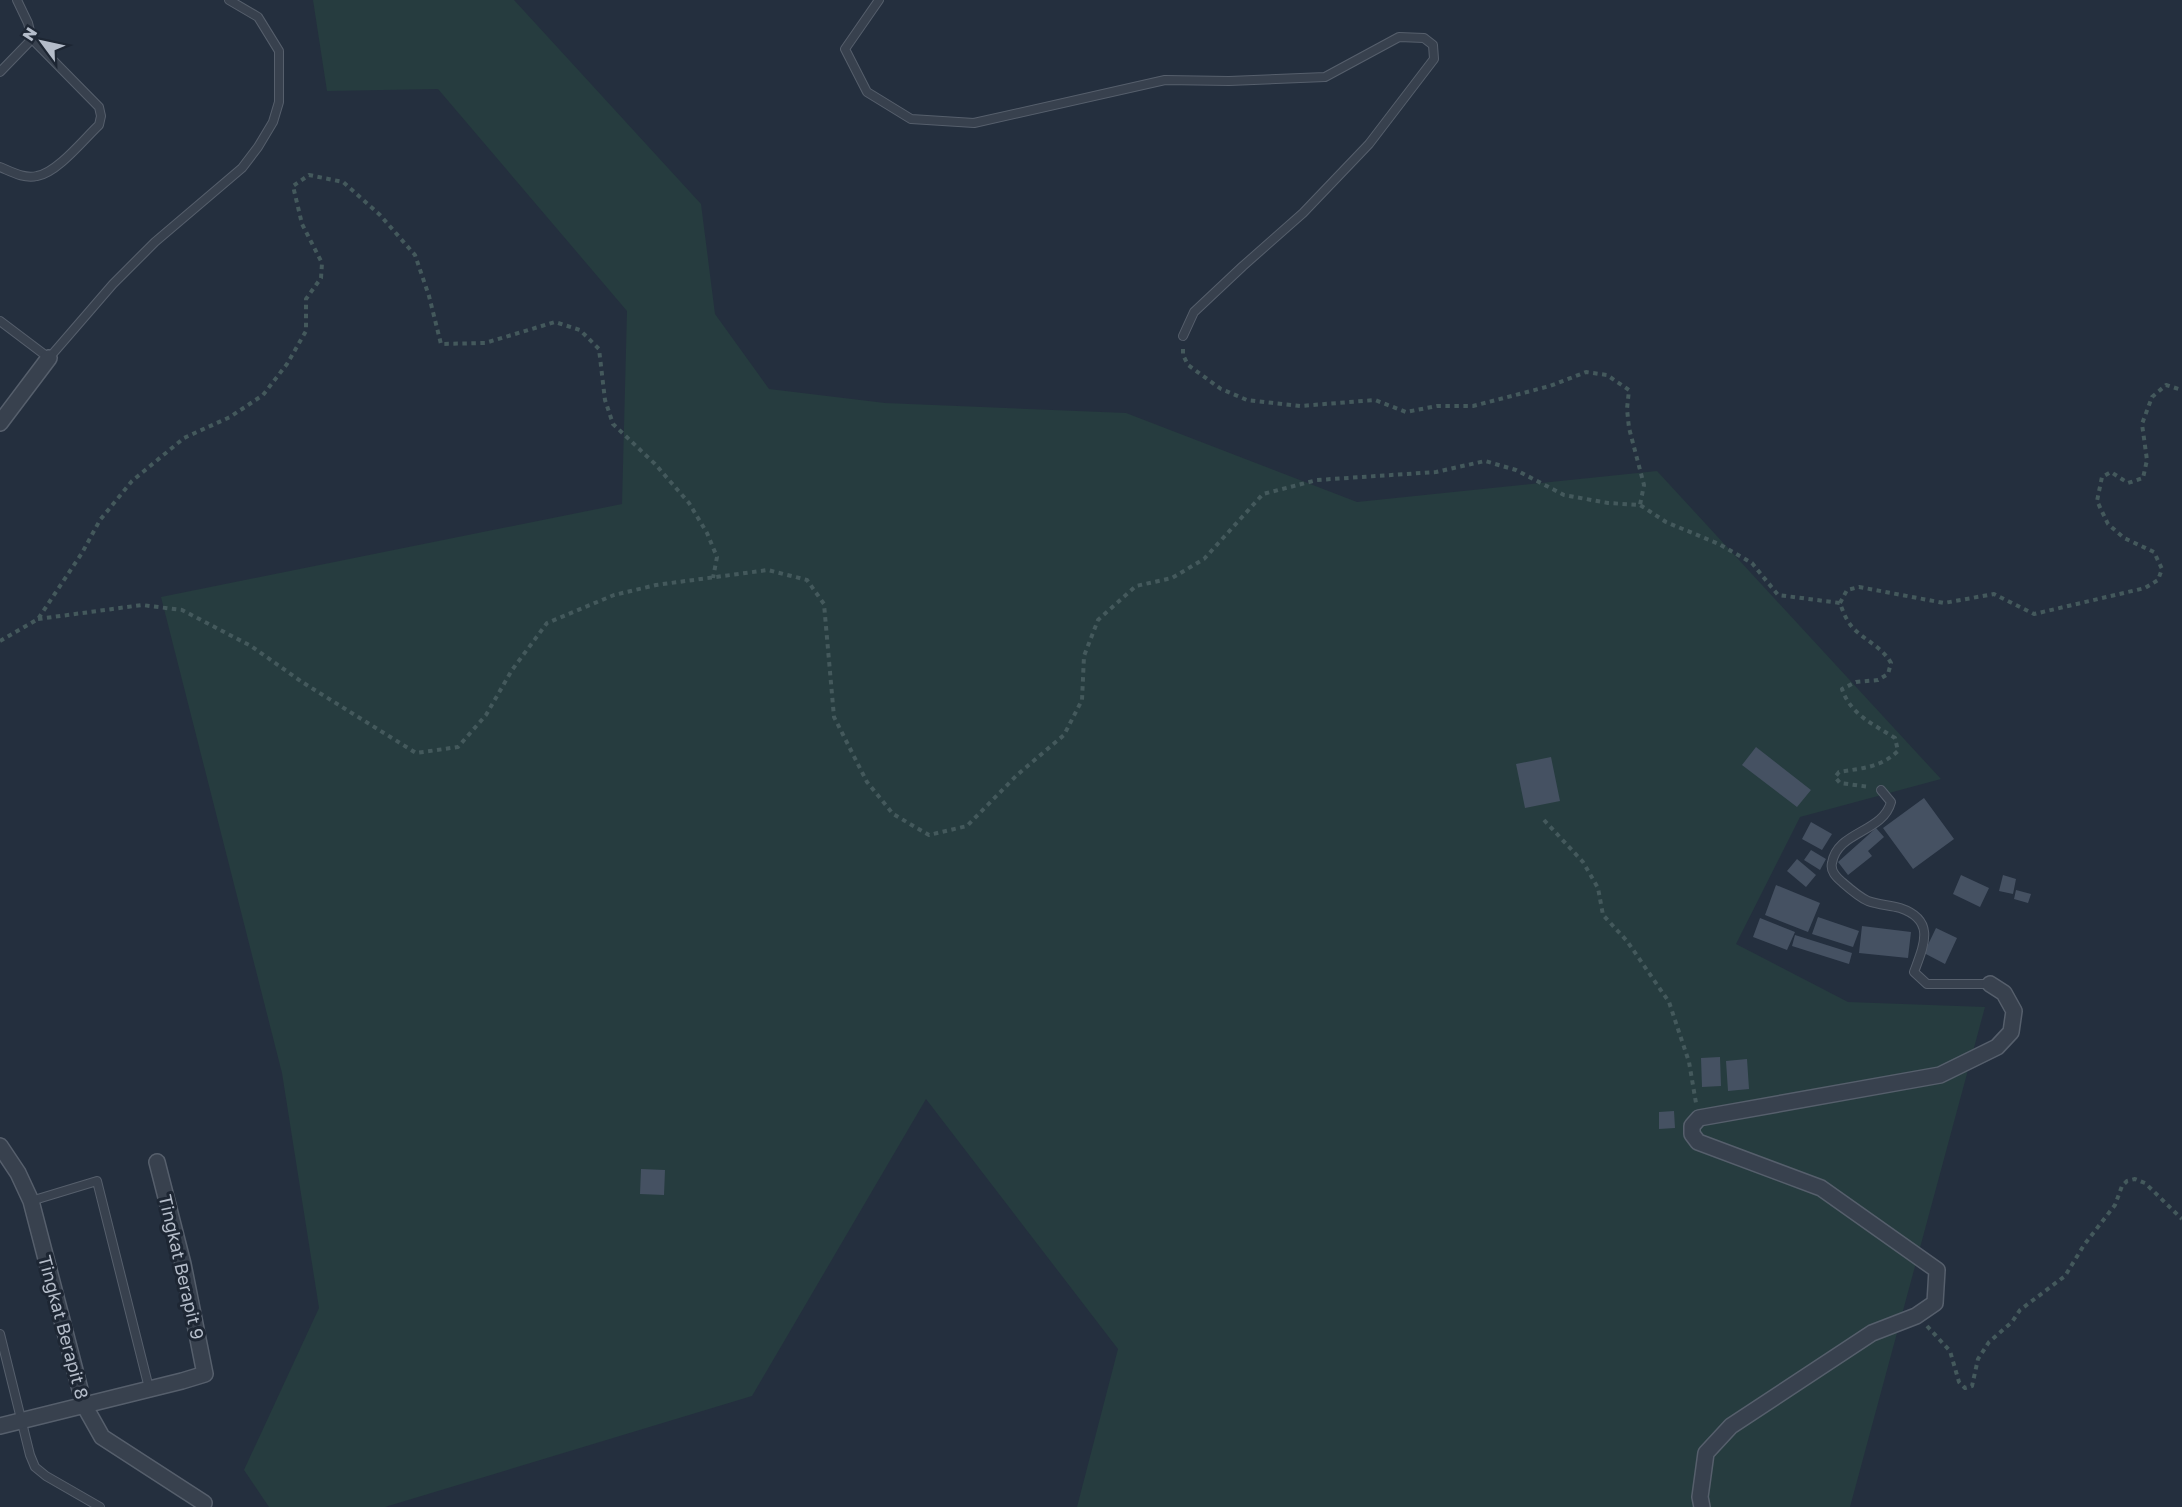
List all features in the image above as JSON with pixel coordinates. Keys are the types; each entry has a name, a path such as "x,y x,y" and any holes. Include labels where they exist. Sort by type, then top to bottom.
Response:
{"street":[{"path":"0,423 49,358"},
{"path":"1701,1507 1700,1497 1706,1453 1731,1426 1872,1333 1916,1316 1935,1303 1937,1270 1821,1188 1698,1142 1692,1134 1692,1126 1699,1118 1940,1076 1996,1047 2012,1032 2014,1011 2004,993 1990,984"},
{"name":"Tingkat Berapit 8","path":"0,1146 18,1173 31,1201 84,1405 102,1437 204,1505"},
{"name":"Tingkat Berapit 9","path":"149,1388 205,1374 183,1264 157,1162"},
{"path":"0,1426 149,1388"}],"lane":[{"path":"0,167 23,176 38,176 56,167 99,125 101,116 99,107 32,39 28,23 17,0"},
{"path":"0,321 49,358 113,284 186,214 242,168 258,147 273,122 279,102 279,51 258,17 229,0"},
{"path":"879,0 845,49 867,93 911,119 974,123 1165,80 1229,81 1325,77 1400,37 1424,38 1433,45 1434,59 1369,144 1303,213 1194,312 1183,336"},
{"path":"0,72 32,39"},
{"path":"1881,790 1890,802 1888,813 1872,826 1847,839 1835,852 1831,865 1835,876 1866,900 1882,906 1899,908 1917,916 1923,926 1925,940 1914,972 1927,984 1990,984"},
{"path":"31,1201 97,1181 149,1388"},
{"path":"0,1334 35,1467 46,1476 100,1507"}],"path":[{"path":"38,619 82,553 100,520 132,481 184,438 230,417 263,394 287,364 306,331 306,299 321,278 322,263 302,224 293,186 309,175 343,182 380,215 415,255 429,296 441,344 485,342 555,322 580,330 600,349 604,400 613,424 655,464 689,502 707,533 717,557 713,578"},
{"path":"1183,336 1183,356 1188,365 1221,389 1247,400 1300,406 1375,400 1406,412 1437,406 1473,406 1550,386 1586,372 1606,375 1629,390 1627,409 1629,428 1644,485 1640,505"},
{"path":"1881,790 1840,783 1835,777 1839,772 1865,768 1887,761 1898,751 1895,738 1860,716 1846,703 1842,689 1856,682 1878,680 1888,674 1891,663 1885,653 1854,628 1844,614 1840,603 1847,590 1859,587 1944,603 1994,594 2034,614 2145,588 2158,580 2162,570 2154,552 2124,538 2108,524 2097,501 2102,477 2111,472 2128,483 2144,478 2147,460 2142,424 2152,397 2166,385 2182,390"},
{"path":"0,641 38,619 141,605 182,610 251,646 302,682 416,753 458,747 486,715 512,670 547,623 614,596 656,585 768,570 807,580 824,604 834,717 867,782 893,814 929,835 967,826 1017,775 1064,735 1082,700 1084,656 1098,620 1136,586 1172,578 1204,559 1263,494 1317,480 1436,471 1485,461 1516,470 1564,495 1608,503 1640,505 1666,522 1719,544 1752,563 1778,595 1840,603"},
{"path":"1544,820 1582,861 1598,888 1603,915 1628,941 1669,1002 1689,1062 1699,1118"},
{"path":"1916,1316 1950,1351 1959,1382 1965,1388 1972,1386 1978,1359 1989,1342 2012,1322 2020,1310 2065,1276 2084,1245 2115,1205 2122,1186 2127,1181 2135,1179 2145,1183 2182,1219"}],"green space":[{"path":"313,0 514,0 701,204 715,314 769,389 885,403 1126,413 1357,502 1657,471 1941,779 1800,817 1736,944 1848,1002 1985,1007 1850,1507 1077,1507 1118,1349 926,1099 752,1396 385,1507 269,1507 244,1470 319,1308 282,1073 161,597 622,504 627,311 438,89 327,91"}],"building":[{"path":"1756,747 1811,790 1797,807 1742,765"},
{"path":"1551,757 1560,801 1525,808 1516,764"},
{"path":"1924,798 1954,839 1913,869 1883,828"},
{"path":"1811,822 1832,834 1822,850 1802,839"},
{"path":"1876,828 1884,837 1868,851 1872,856 1848,875 1838,862"},
{"path":"1811,850 1826,859 1820,870 1804,860"},
{"path":"1797,859 1816,875 1806,887 1787,871"},
{"path":"1961,875 1989,888 1980,907 1953,894"},
{"path":"2003,875 2016,879 2013,894 1999,891"},
{"path":"1776,885 1820,903 1808,932 1765,915"},
{"path":"2016,890 2031,894 2028,903 2014,899"},
{"path":"1818,917 1859,931 1853,947 1812,934"},
{"path":"1760,918 1795,932 1787,950 1753,937"},
{"path":"1862,926 1911,932 1908,958 1859,953"},
{"path":"1936,928 1957,938 1945,964 1924,953"},
{"path":"1795,935 1852,953 1849,964 1792,946"},
{"path":"1720,1057 1721,1086 1702,1087 1701,1058"},
{"path":"1747,1059 1749,1089 1728,1091 1726,1061"},
{"path":"1674,1111 1675,1128 1659,1129 1659,1112"},
{"path":"641,1169 665,1170 664,1195 640,1194"}]}
